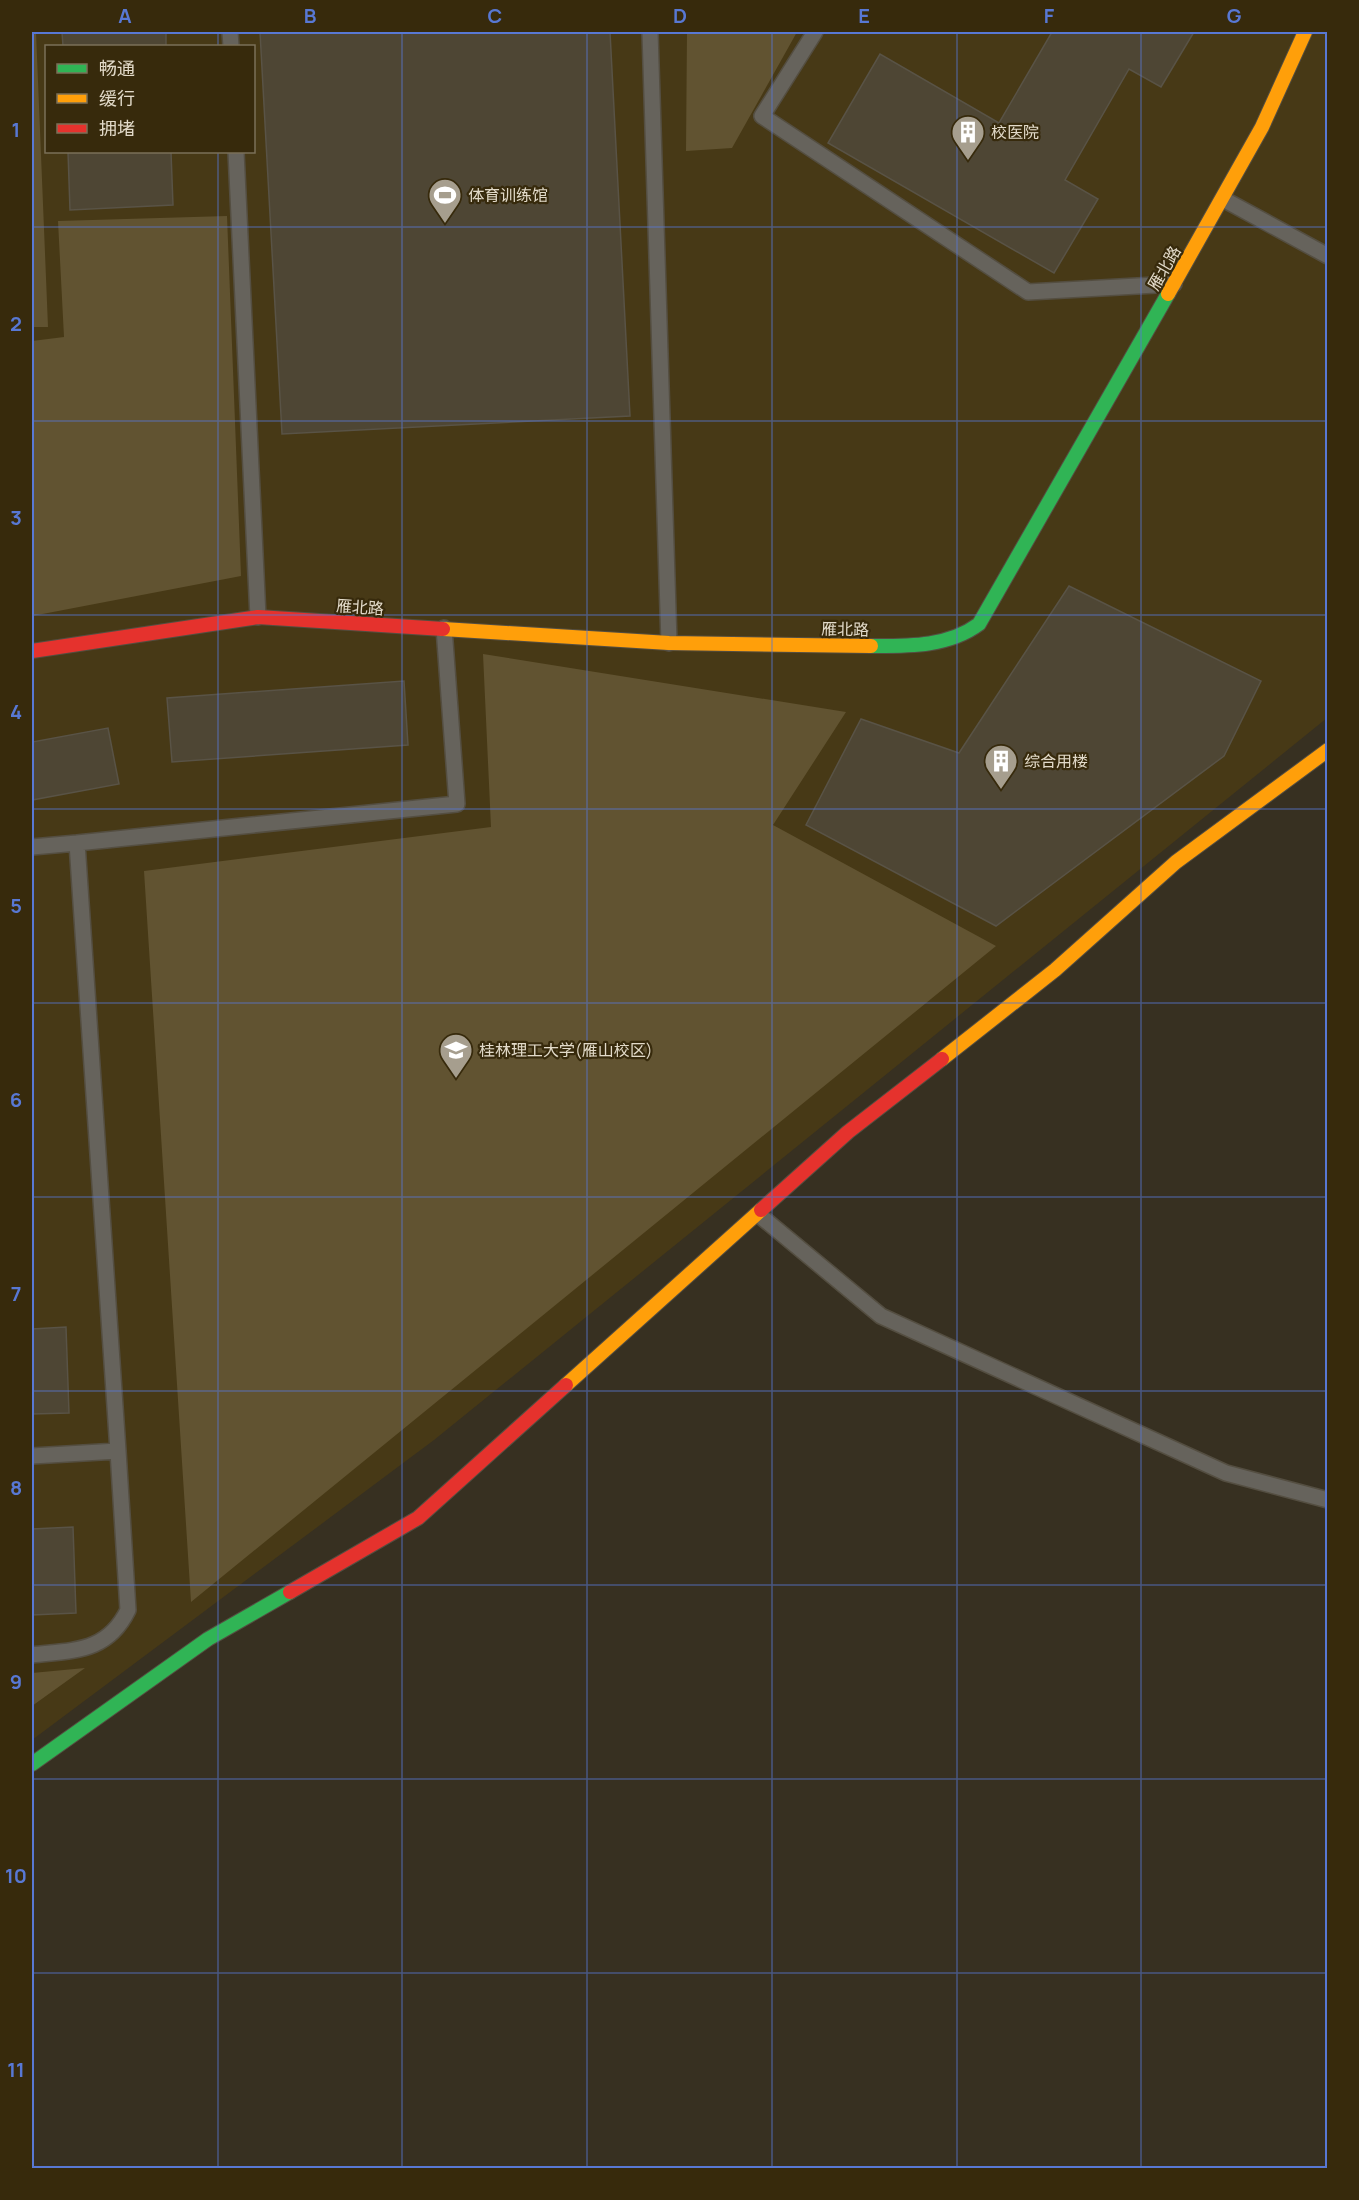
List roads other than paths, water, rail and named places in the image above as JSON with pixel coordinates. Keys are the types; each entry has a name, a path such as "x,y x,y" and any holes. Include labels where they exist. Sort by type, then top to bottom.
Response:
{"street":[{"name":"雁北路","path":"32,651 258,617 669,643 906,646 930,644 968,633 979,624 1223,199 1262,127 1305,32"},
{"path":"32,1764 208,1639 418,1518 848,1132 1055,970 1176,862 1328,750"}],"lane":[{"path":"650,32 669,643"},
{"path":"815,32 762,116 1028,292 1174,284"},
{"path":"236,153 258,617"},
{"path":"1223,199 1328,256"},
{"path":"32,847 457,804 444,628"},
{"path":"32,1654 88,1649 115,1630 128,1610 77,843"},
{"path":"758,1214 881,1316 1226,1473 1328,1500"},
{"path":"32,1456 118,1451"}],"place":[{"name":"校医院","path":"968,161"},
{"name":"体育训练馆","path":"445,224"},
{"name":"综合用楼","path":"1001,790"},
{"name":"桂林理工大学(雁山校区)","path":"456,1079"}]}
